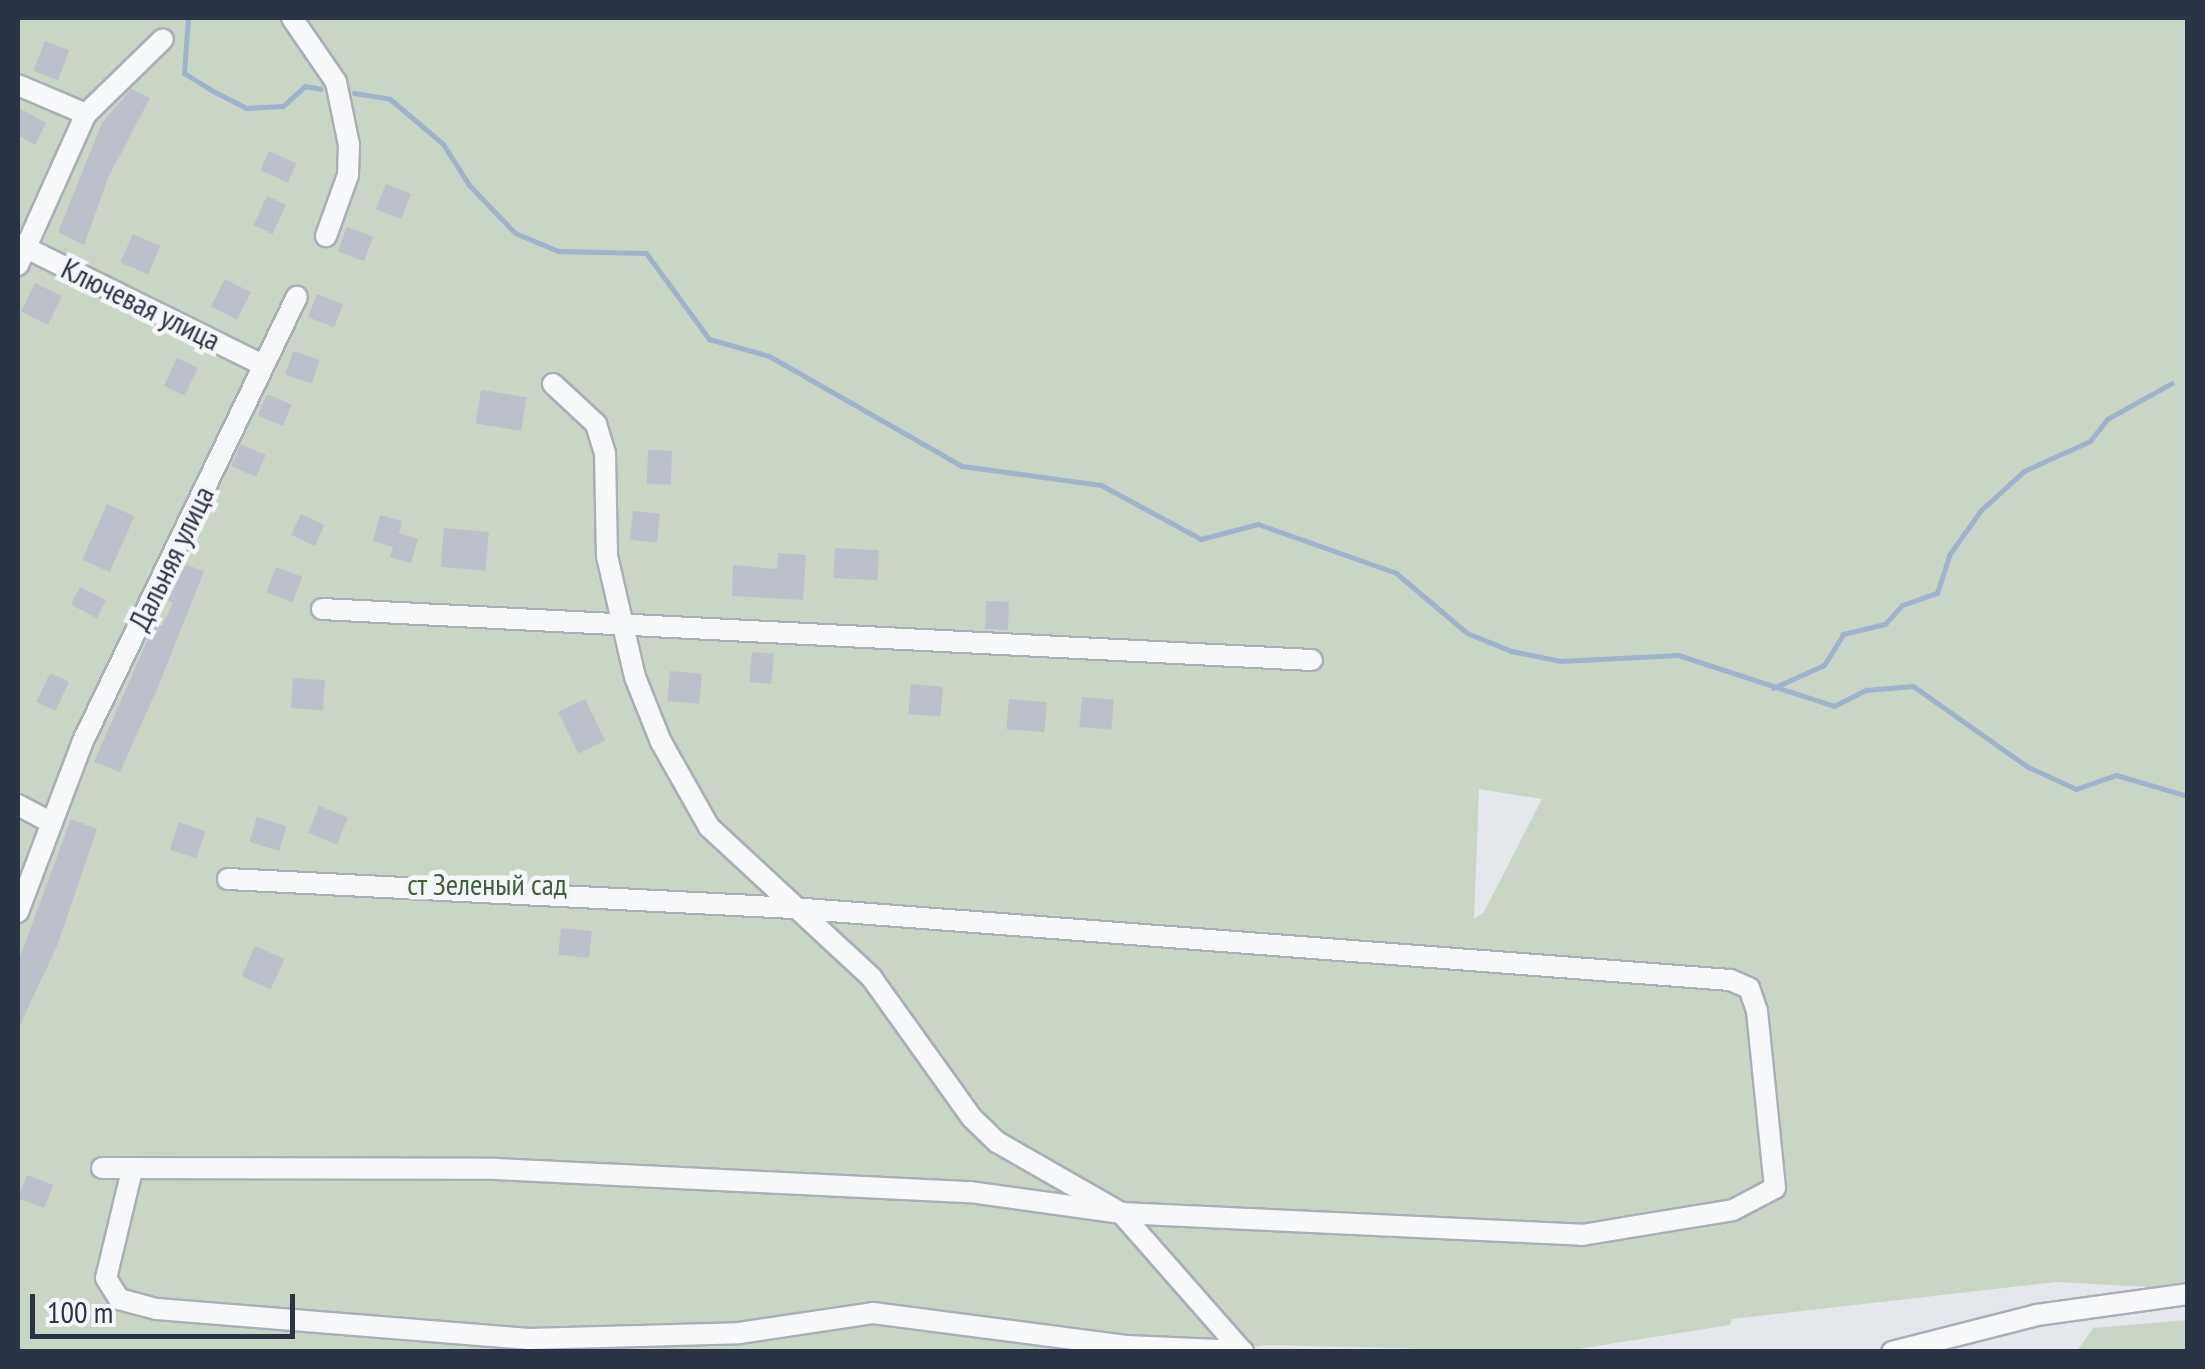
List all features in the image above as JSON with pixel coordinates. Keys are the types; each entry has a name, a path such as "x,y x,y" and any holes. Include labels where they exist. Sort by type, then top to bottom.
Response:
{"street":[{"path":"292,18 336,82 349,145 348,175 326,236"},
{"path":"20,252 86,114 163,39"},
{"path":"18,84 86,114"},
{"name":"Ключевая улица","path":"20,252 264,365"},
{"name":"Дальняя улица","path":"18,912 83,742 297,297"},
{"path":"132,1170 106,1278 118,1299 158,1310 529,1339 739,1333 872,1314 1126,1346 1243,1352 1121,1214 997,1142 972,1118 870,977 708,827 661,742 635,677 607,556 605,454 596,424 553,384"},
{"path":"322,609 1312,660"},
{"path":"18,805 52,823"},
{"path":"102,1168 516,1170 970,1192 1121,1214 1582,1235 1733,1210 1775,1188 1758,1011 1749,988 1730,980 793,908 228,879"},
{"path":"1892,1352 2038,1315 2188,1294"}],"green space":[{"name":"ст Зеленый сад","path":"18,18 2187,18 2187,1289 2056,1282 1732,1319 1730,1325 1559,1352 1265,1345 1215,1352 18,1351","holes":["1479,789 1542,799 1484,912 1474,919"]},
{"path":"2187,1320 2187,1351 2077,1351 2093,1328"}],"building":[{"path":"45,41 69,50 58,80 34,71"},
{"path":"131,89 150,98 108,178 84,245 58,232 102,123"},
{"path":"18,108 46,123 35,145 18,135"},
{"path":"269,151 296,163 288,182 260,170"},
{"path":"386,184 411,194 401,219 376,209"},
{"path":"267,196 286,205 273,234 253,225"},
{"path":"347,227 373,237 364,261 338,251"},
{"path":"133,234 160,246 148,275 120,262"},
{"path":"225,279 251,292 237,320 211,307"},
{"path":"35,283 62,296 48,325 21,312"},
{"path":"317,294 343,304 334,327 308,317"},
{"path":"293,351 320,360 312,383 285,375"},
{"path":"177,358 198,368 185,396 164,386"},
{"path":"481,390 526,397 521,431 476,424"},
{"path":"267,394 292,405 282,426 258,415"},
{"path":"241,444 266,455 256,477 231,466"},
{"path":"648,450 672,451 671,485 647,484"},
{"path":"107,504 134,516 110,572 82,560"},
{"path":"633,511 660,514 657,543 630,540"},
{"path":"301,514 325,525 315,546 291,535"},
{"path":"380,515 402,521 399,533 418,539 411,563 390,557 393,547 373,541"},
{"path":"444,528 489,532 485,571 441,567"},
{"path":"835,548 879,550 877,580 833,578"},
{"path":"778,553 806,555 803,600 732,596 733,565 777,569"},
{"path":"184,564 204,571 120,772 94,762 155,623 162,626 173,603 166,600"},
{"path":"276,567 302,577 292,602 266,592"},
{"path":"80,587 106,600 97,618 71,605"},
{"path":"986,601 1009,602 1008,630 985,629"},
{"path":"752,652 774,654 771,684 749,682"},
{"path":"670,671 702,674 699,704 667,701"},
{"path":"50,673 69,682 56,711 36,702"},
{"path":"293,678 325,680 323,710 291,708"},
{"path":"911,684 943,687 940,717 908,714"},
{"path":"1082,697 1114,700 1111,730 1079,727"},
{"path":"585,699 605,740 578,753 558,712"},
{"path":"1009,699 1047,702 1044,732 1006,729"},
{"path":"319,806 348,818 337,845 308,833"},
{"path":"257,817 287,826 279,851 249,842"},
{"path":"71,819 97,829 57,946 18,1029 18,962"},
{"path":"179,822 205,831 196,859 170,849"},
{"path":"561,928 592,931 589,958 558,955"},
{"path":"255,946 284,959 271,989 242,976"},
{"path":"27,1175 53,1185 44,1208 18,1198"}],"waterway":[{"path":"188,18 184,73 211,90 246,108 283,106 305,86 321,89"},
{"path":"354,93 390,99 443,144 469,185 515,233 558,251 646,253 709,339 769,356 962,466 1101,485 1201,539 1258,524 1396,573 1467,633 1511,651 1561,661 1678,655 1834,706 1866,690 1913,686 2028,767 2076,789 2116,775 2188,796"},
{"path":"1773,688 1824,665 1843,634 1885,624 1902,605 1937,593 1949,555 1981,510 2024,471 2090,441 2107,419 2172,383"}]}
